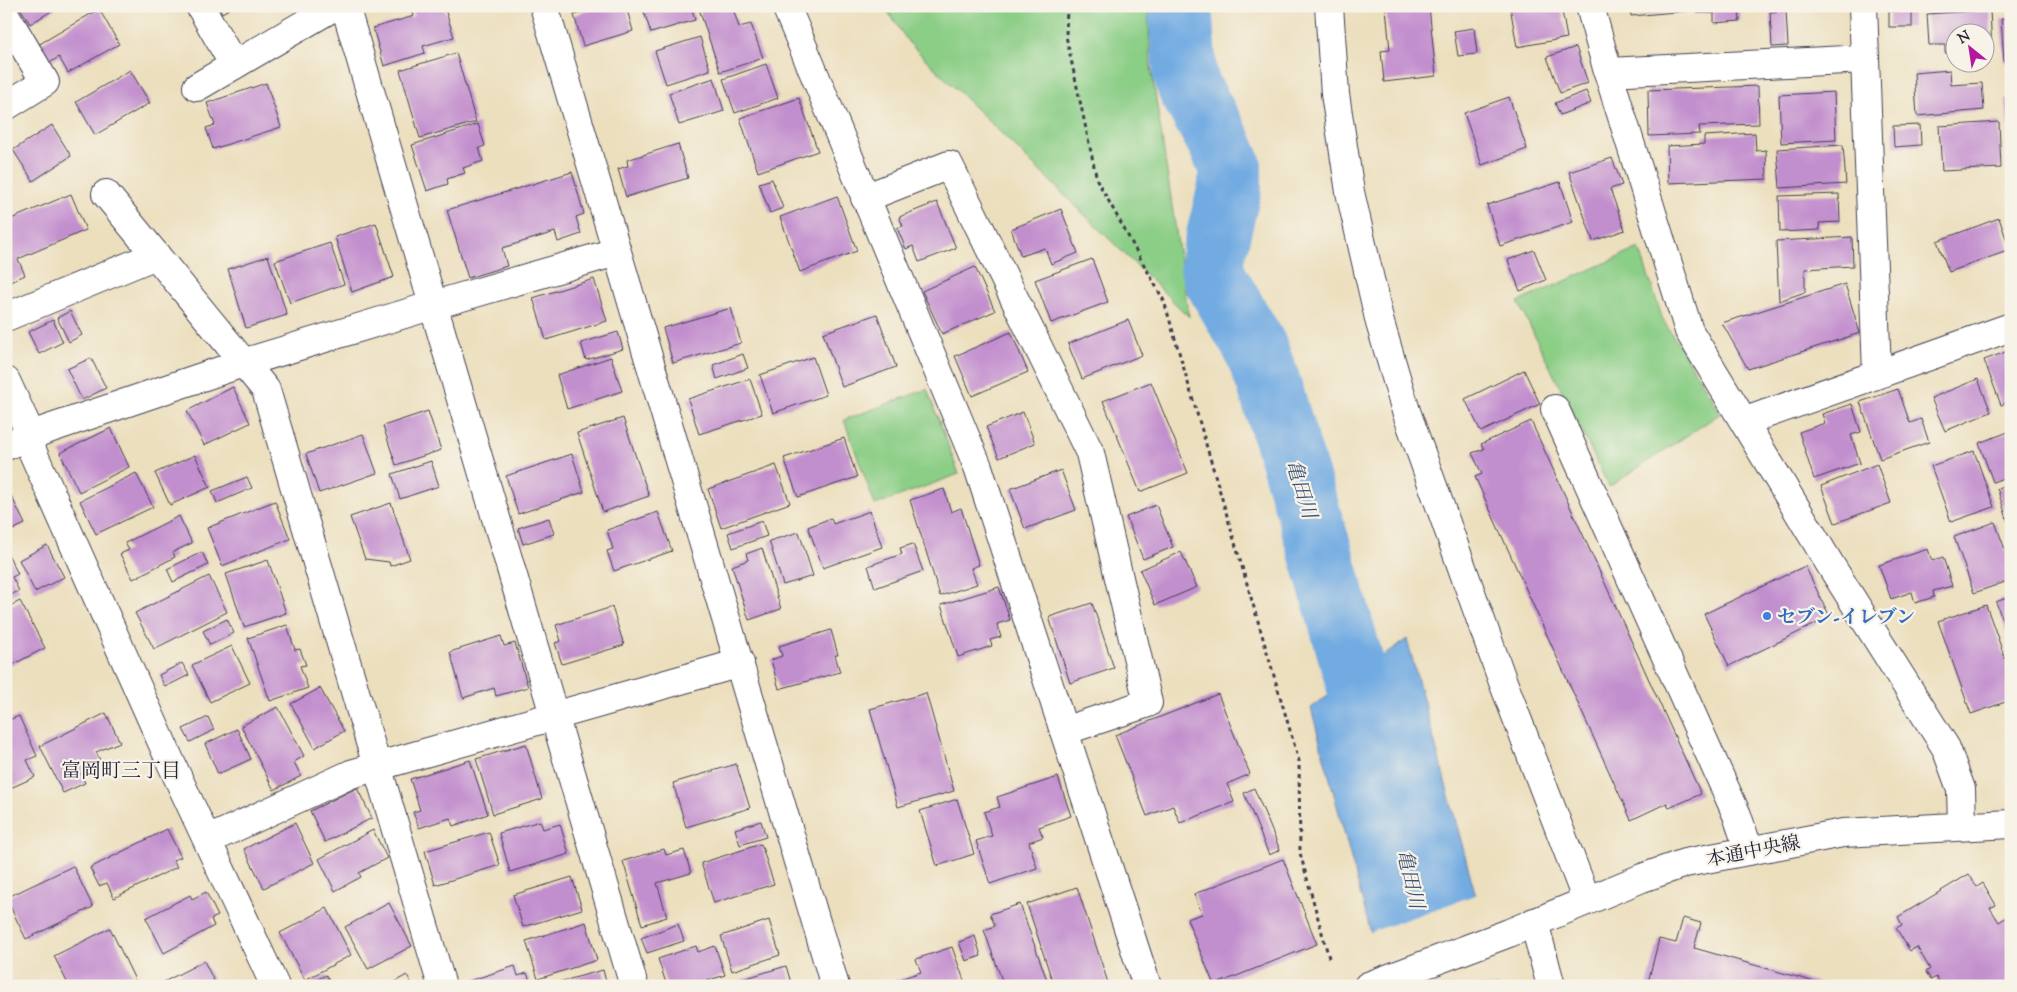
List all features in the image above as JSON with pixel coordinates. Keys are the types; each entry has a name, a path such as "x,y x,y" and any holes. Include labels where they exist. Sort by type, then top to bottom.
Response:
{"street":[{"path":"200,6 234,65"},
{"path":"196,87 334,6"},
{"path":"345,6 634,986"},
{"path":"544,6 835,986"},
{"path":"786,6 978,467 1147,986"},
{"path":"1329,6 1335,94 1350,192 1380,323 1406,411 1496,663 1586,901"},
{"path":"1590,6 1608,72 1689,331 1746,421 1831,566 1946,748 1961,789 1962,826"},
{"path":"1863,6 1877,373"},
{"path":"6,16 45,82 6,106"},
{"path":"1608,72 1865,59"},
{"path":"865,198 948,165 1090,454 1148,703 1064,731"},
{"path":"106,194 266,390 442,986"},
{"path":"21,439 243,363 434,304 616,252"},
{"path":"6,317 156,255"},
{"path":"1746,421 2011,327"},
{"path":"6,381 21,439 275,986"},
{"path":"1555,409 1737,815 1749,851"},
{"path":"208,840 351,774 740,663"},
{"name":"本通中央線","path":"1368,986 1509,934 1586,901 1685,863 1843,833 2011,824"},
{"path":"1534,922 1551,986"}],"path":[{"path":"1067,6 1066,36 1097,180 1164,301 1299,761 1300,853 1329,958"}],"green space":[{"path":"884,6 1148,6 1151,66 1189,317 909,43"},
{"path":"1639,248 1663,320 1721,413 1609,487 1518,302"},
{"path":"927,389 959,474 875,505 844,420"}],"water":[{"path":"1407,639 1500,986 1385,986 1311,708"}],"pier":[{"path":"1478,894 1502,986 1382,986 1368,933"}],"building":[{"path":"19,6 60,6 30,24"},
{"path":"218,6 234,6 222,13"},
{"path":"411,6 444,6 454,37 423,46 425,53 384,66 373,28 414,16"},
{"path":"602,6 626,6 633,31 583,46 574,15"},
{"path":"642,6 691,6 695,20 651,33"},
{"path":"698,6 732,6 739,27 751,24 763,58 720,72"},
{"path":"1429,6 1436,76 1384,82 1381,51 1390,50 1386,9"},
{"path":"1510,6 1561,6 1567,38 1517,47"},
{"path":"1630,6 1687,6 1687,11 1631,16"},
{"path":"1696,6 1763,6 1763,9 1739,11 1740,21 1714,23 1714,13 1697,13"},
{"path":"99,9 119,44 68,73 59,57 49,63 38,45"},
{"path":"1990,10 1991,22 1944,22 1944,45 1929,45 1927,14"},
{"path":"1786,11 1788,46 1772,47 1770,12"},
{"path":"1889,11 1912,11 1912,27 1889,27"},
{"path":"2011,18 2011,62 2004,62 2001,19"},
{"path":"1474,28 1477,54 1458,56 1454,31"},
{"path":"700,37 710,70 666,84 655,51"},
{"path":"1576,47 1588,83 1560,93 1547,57"},
{"path":"456,53 476,122 420,138 400,70"},
{"path":"766,64 778,98 735,113 723,79"},
{"path":"130,70 150,103 95,135 76,102"},
{"path":"1944,70 1950,72 1951,85 1982,83 1984,110 1917,116 1914,73"},
{"path":"714,78 724,111 679,125 669,93"},
{"path":"266,83 281,127 213,149 206,128 215,125 207,103"},
{"path":"1758,86 1759,124 1699,126 1700,134 1649,136 1648,90"},
{"path":"1586,91 1591,103 1560,115 1555,103"},
{"path":"1834,92 1836,140 1781,143 1779,95"},
{"path":"1509,97 1527,149 1482,165 1464,113"},
{"path":"2011,97 2011,127 2008,127 2006,98"},
{"path":"799,98 818,151 758,172 740,118"},
{"path":"1999,122 2001,168 1942,171 1939,126"},
{"path":"478,124 485,146 479,148 483,161 463,168 465,173 447,179 448,184 427,191 412,145"},
{"path":"52,125 71,156 33,181 13,150"},
{"path":"1920,125 1921,145 1894,147 1893,126"},
{"path":"1755,133 1756,151 1766,150 1767,179 1668,183 1667,146 1704,144 1704,136"},
{"path":"678,144 688,178 626,197 618,169 628,166 627,160"},
{"path":"1843,145 1846,184 1780,188 1777,149"},
{"path":"1612,158 1622,185 1610,189 1625,230 1593,241 1569,172"},
{"path":"572,172 584,214 576,217 581,234 558,242 555,232 502,248 507,266 468,278 447,210"},
{"path":"772,179 783,208 770,213 759,183"},
{"path":"1560,182 1573,222 1500,246 1487,205"},
{"path":"71,194 86,230 18,259 25,275 6,284 6,221"},
{"path":"1839,194 1840,222 1819,223 1820,230 1780,232 1779,196"},
{"path":"837,196 857,251 800,272 780,217"},
{"path":"937,202 956,248 919,262 913,246 906,249 897,228 903,226 899,217"},
{"path":"1061,209 1078,253 1051,264 1045,248 1021,256 1011,229"},
{"path":"1999,218 2010,250 1949,272 1937,241"},
{"path":"376,223 394,277 352,292 335,237"},
{"path":"1852,237 1853,266 1805,269 1805,292 1779,301 1776,241"},
{"path":"330,243 344,284 290,303 275,261"},
{"path":"1534,250 1546,280 1520,291 1508,260"},
{"path":"268,256 287,315 246,328 228,269"},
{"path":"1092,259 1108,302 1051,323 1035,280"},
{"path":"975,267 995,311 942,334 922,291"},
{"path":"594,279 607,321 546,340 533,298"},
{"path":"1845,284 1860,333 1748,369 1722,323"},
{"path":"731,308 741,343 673,363 663,328"},
{"path":"70,311 82,335 69,342 57,318"},
{"path":"877,314 896,367 842,387 823,333"},
{"path":"53,320 63,342 39,354 28,332"},
{"path":"1128,320 1142,355 1082,379 1068,344"},
{"path":"618,332 623,349 586,360 581,343"},
{"path":"1011,332 1028,372 972,396 955,356"},
{"path":"2011,350 2011,401 2001,405 1984,360"},
{"path":"743,354 748,368 717,379 713,365"},
{"path":"611,357 622,391 567,409 557,375"},
{"path":"813,357 826,395 773,413 760,375"},
{"path":"91,358 106,388 82,400 67,369"},
{"path":"1524,370 1540,404 1481,432 1465,399"},
{"path":"750,379 762,414 699,434 688,399"},
{"path":"1978,379 1991,412 1945,431 1931,398"},
{"path":"1151,382 1188,473 1140,492 1103,401"},
{"path":"233,387 250,423 204,445 187,411"},
{"path":"1898,389 1910,423 1921,419 1929,442 1880,459 1860,402"},
{"path":"1852,404 1861,432 1851,435 1860,463 1814,479 1799,432 1825,423 1822,414"},
{"path":"428,411 441,450 396,465 383,426"},
{"path":"1023,412 1035,443 999,458 986,427"},
{"path":"623,418 649,496 603,512 577,433"},
{"path":"1531,421 1701,794 1669,808 1667,803 1631,820 1475,477 1482,474 1472,453 1484,449 1481,444"},
{"path":"111,428 129,467 79,492 60,453"},
{"path":"2011,431 2011,475 1993,482 1979,443"},
{"path":"363,434 377,473 319,493 306,454"},
{"path":"844,438 857,477 798,497 784,458"},
{"path":"1974,451 1994,507 1951,522 1931,466"},
{"path":"572,454 584,492 518,514 506,476"},
{"path":"195,455 210,487 170,505 155,473"},
{"path":"431,461 439,486 400,499 392,474"},
{"path":"1877,464 1891,503 1835,523 1821,486"},
{"path":"776,465 790,503 721,528 708,489"},
{"path":"1061,470 1076,510 1025,529 1010,489"},
{"path":"136,473 153,507 96,534 80,501"},
{"path":"247,477 252,488 217,503 212,491"},
{"path":"2011,484 2011,524 2009,525 1997,488"},
{"path":"6,485 25,524 6,533"},
{"path":"944,489 951,512 961,508 979,565 971,568 977,584 940,596 910,500"},
{"path":"275,501 290,539 222,566 207,528"},
{"path":"391,503 410,559 390,566 389,562 365,559 350,517"},
{"path":"1156,505 1173,547 1143,559 1126,517"},
{"path":"870,511 882,547 823,568 808,527 831,518 833,524"},
{"path":"658,512 672,551 614,571 607,551 613,549 607,530"},
{"path":"179,516 192,543 173,552 175,557 133,579 120,554 129,550 125,543"},
{"path":"549,518 554,534 523,544 518,528"},
{"path":"762,521 767,536 733,548 728,533"},
{"path":"1995,522 2011,566 2011,580 1974,593 1954,537"},
{"path":"799,532 813,576 783,585 769,541"},
{"path":"913,544 923,571 875,588 868,566 902,554 900,548"},
{"path":"47,545 64,577 35,592 19,560"},
{"path":"762,548 781,609 749,620 732,566 748,560 746,554"},
{"path":"1928,549 1932,561 1943,557 1952,586 1933,591 1934,597 1915,603 1912,592 1891,599 1879,565"},
{"path":"6,550 18,574 12,577 19,591 6,597"},
{"path":"202,552 208,565 173,582 167,569"},
{"path":"1181,552 1197,587 1155,605 1140,570"},
{"path":"268,560 286,613 244,627 226,574"},
{"name":"セブン-イレブン","path":"1805,566 1830,617 1729,666 1704,614"},
{"path":"209,576 227,612 154,649 135,613"},
{"path":"999,587 1010,620 997,624 1001,637 990,640 992,646 958,657 941,605"},
{"path":"2011,596 2011,643 2010,643 1996,602"},
{"path":"20,601 45,648 6,668 6,608"},
{"path":"1092,603 1114,668 1070,683 1049,617"},
{"path":"1986,605 2011,675 2011,700 1971,714 1938,621"},
{"path":"612,607 624,645 562,664 555,643 561,641 556,625"},
{"path":"227,619 234,633 210,645 203,631"},
{"path":"287,625 295,650 300,649 306,665 300,666 308,688 270,701 248,638"},
{"path":"831,630 838,655 835,655 840,672 779,689 771,660 782,656 779,646"},
{"path":"501,636 504,646 515,643 528,687 496,696 494,688 463,698 450,652"},
{"path":"232,646 250,683 210,702 192,665"},
{"path":"182,663 189,675 165,687 159,675"},
{"path":"320,688 344,731 315,748 291,704"},
{"path":"926,693 954,791 898,807 870,709"},
{"path":"1218,694 1250,774 1227,784 1234,802 1180,823 1173,806 1147,816 1115,735"},
{"path":"278,707 304,756 294,762 301,776 274,790 241,726"},
{"path":"106,713 120,742 96,752 101,762 80,772 85,783 63,793 40,746"},
{"path":"19,716 37,756 27,760 35,777 6,790 6,721"},
{"path":"208,717 214,730 190,742 183,729"},
{"path":"237,729 251,759 218,774 205,744"},
{"path":"526,744 542,799 493,814 476,759"},
{"path":"470,760 488,814 453,826 450,818 419,828 413,812 420,810 410,779"},
{"path":"736,764 750,808 686,827 673,783"},
{"path":"1058,777 1071,816 1039,827 1043,837 1029,842 1037,868 990,884 976,841 992,836 984,812 1000,807 997,797"},
{"path":"357,788 372,818 325,842 310,811"},
{"path":"1254,788 1280,850 1269,855 1244,793"},
{"path":"957,799 974,854 937,866 920,811"},
{"path":"540,821 543,829 560,824 569,854 510,872 499,833"},
{"path":"761,821 766,837 740,845 735,829"},
{"path":"295,823 314,863 264,888 244,849"},
{"path":"167,829 181,857 173,860 177,867 114,898 107,883 99,886 90,868"},
{"path":"373,830 387,858 359,873 361,877 335,891 319,859"},
{"path":"489,832 500,865 435,885 425,851"},
{"path":"761,844 774,884 714,903 701,863"},
{"path":"664,849 666,855 684,850 691,873 657,883 667,917 642,925 623,861"},
{"path":"1283,859 1317,944 1214,985 1187,919 1202,914 1194,894"},
{"path":"73,866 93,907 26,939 6,898"},
{"path":"1969,874 1977,887 1983,883 1996,905 1990,908 1999,922 2011,914 2011,932 2009,934 2011,937 2011,986 1941,986 1936,977 1931,980 1926,972 1930,969 1917,947 1910,951 1896,928 1902,925 1898,917"},
{"path":"572,877 582,909 523,927 513,895"},
{"path":"1077,887 1109,986 1054,986 1027,904"},
{"path":"206,892 218,916 211,919 214,926 164,953 146,918 190,895 192,899"},
{"path":"389,903 412,946 368,969 345,927"},
{"path":"1020,904 1048,983 1042,986 1004,986 984,930 995,926 990,914"},
{"path":"327,908 351,955 305,980 280,933"},
{"path":"1683,918 1701,923 1694,948 1829,986 1647,986 1659,939 1676,943"},
{"path":"769,920 780,955 732,971 721,936"},
{"path":"586,922 597,960 538,979 526,941"},
{"path":"678,924 684,941 647,953 641,938"},
{"path":"110,928 138,986 69,986 54,956"},
{"path":"975,936 981,956 966,961 959,942"},
{"path":"696,946 698,952 715,946 725,975 692,986 667,986 658,959"},
{"path":"952,947 966,986 890,986 888,983 921,972 916,959"},
{"path":"204,961 216,985 156,986"},
{"path":"515,966 518,976 527,973 532,986 464,986 463,983"},
{"path":"786,966 792,986 742,986 740,980"},
{"path":"603,970 607,986 548,986 548,985"},
{"path":"326,975 332,986 305,986"},
{"path":"407,975 413,986 387,986"}],"waterway":[{"name":"亀田川","path":"1180,6 1185,73 1189,87 1220,143 1230,166 1230,187 1212,267 1216,280 1255,347 1268,381 1319,547 1380,761"}],"place":[{"name":"セブン-イレブン","path":"1767,616"}],"district":[{"name":"富岡町三丁目","path":"121,770"}]}
